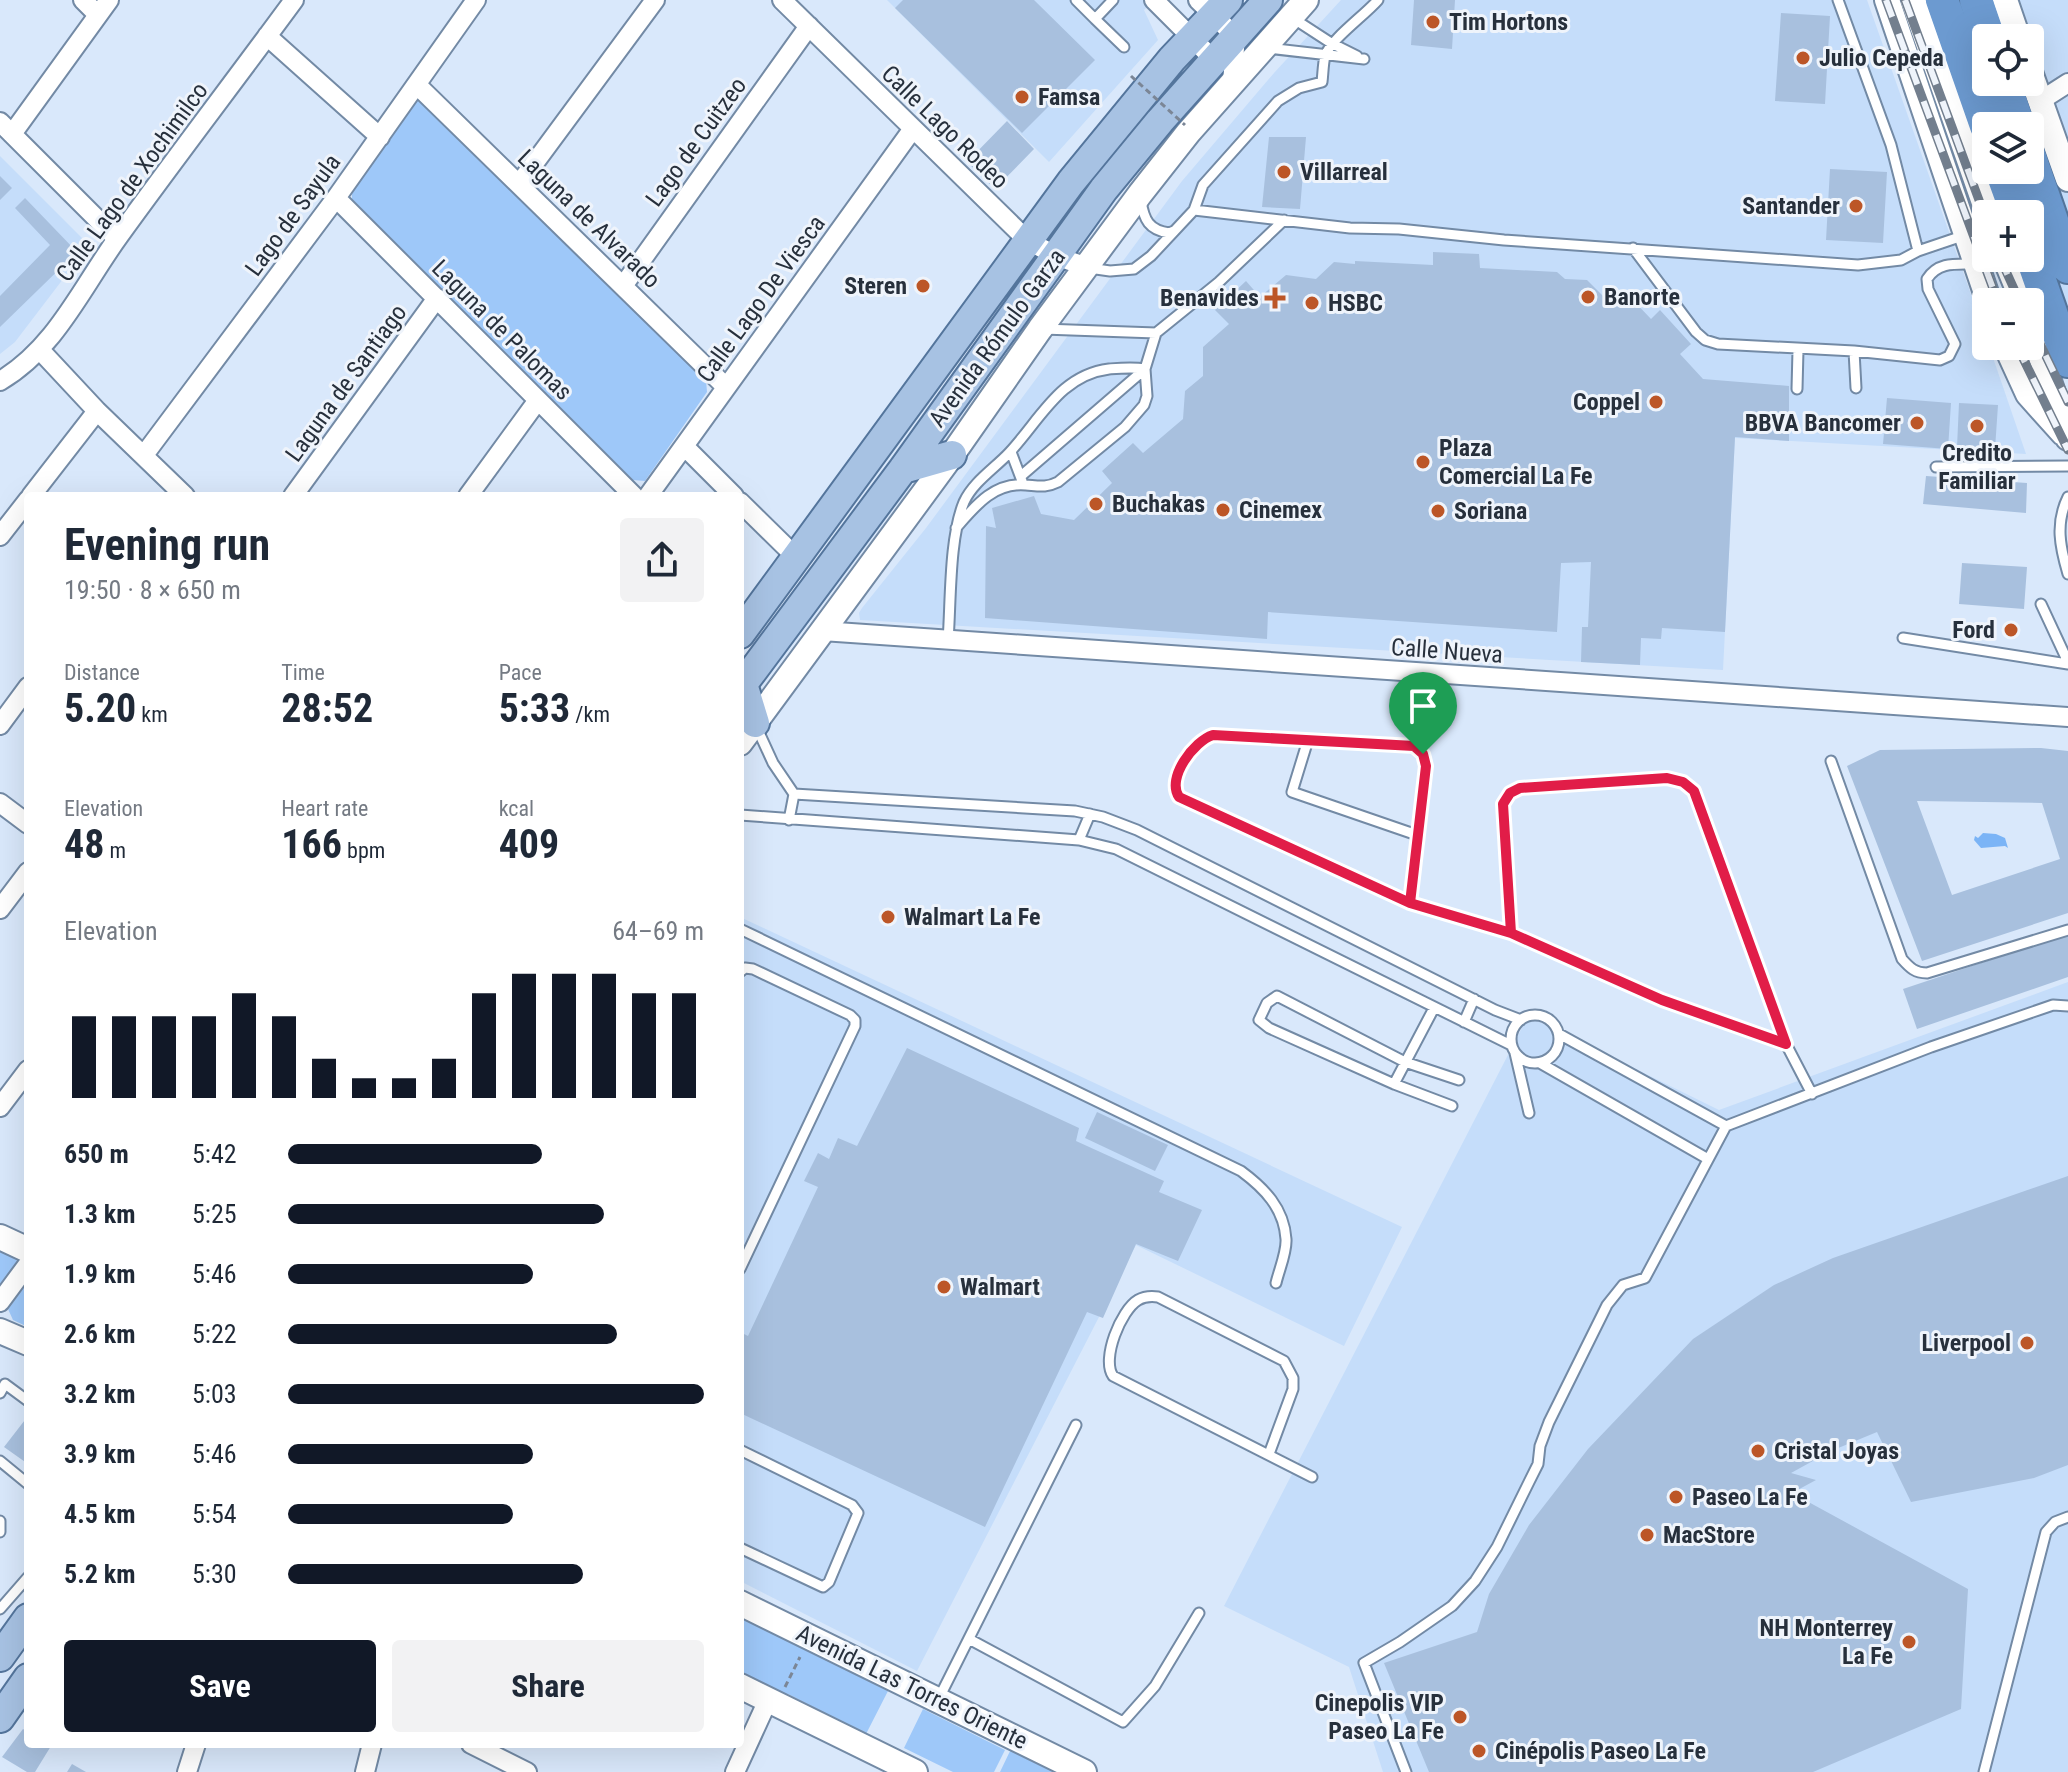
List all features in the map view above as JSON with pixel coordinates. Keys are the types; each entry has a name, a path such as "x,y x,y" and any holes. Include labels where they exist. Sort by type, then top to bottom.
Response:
{"highway":[{"path":"1976,0 1984,24"},
{"path":"1917,10 1978,112"},
{"path":"2039,184 2068,267"},
{"path":"2037,272 2068,361"}],"main road":[{"name":"Avenida Rómulo Garza","path":"744,628 1027,240 1129,110 1182,28 1217,4"},
{"name":"Avenida Rómulo Garza","path":"744,683 1104,189 1160,121 1223,71 1251,19"},
{"path":"903,469 952,455"},
{"path":"744,705 747,733"},
{"path":"0,1657 24,1624"},
{"path":"0,1718 24,1684"}],"street":[{"path":"83,0 104,7 6,128 117,239"},
{"name":"Calle Lago de Xochimilco","path":"0,381 40,350 117,239 294,0"},
{"name":"Lago de Sayula","path":"144,455 336,198 476,0"},
{"path":"519,184 655,0"},
{"name":"Calle Lago Rodeo","path":"782,0 1027,240 1056,256 1087,267"},
{"path":"1154,0 1223,71"},
{"path":"1182,28 1188,0"},
{"path":"1887,0 1917,10"},
{"path":"2005,0 2013,24"},
{"path":"1217,4 1251,19 1269,42"},
{"path":"747,733 1140,194 1223,71 1269,42 1299,8"},
{"path":"1917,10 1983,200"},
{"path":"1917,10 1972,217"},
{"name":"Lago de Cuitzeo","path":"623,286 809,26"},
{"path":"267,36 380,137"},
{"path":"2040,101 2068,83"},
{"name":"Laguna de Alvarado","path":"417,85 726,387"},
{"path":"2038,96 2067,175"},
{"name":"Calle Lago De Viesca","path":"651,492 912,130"},
{"name":"Laguna de Palomas","path":"336,198 630,492"},
{"name":"Laguna de Santiago","path":"296,492 437,298"},
{"path":"40,350 97,411 144,455 176,492"},
{"path":"2012,360 2028,394 2068,438"},
{"path":"2042,360 2068,438"},
{"path":"471,492 538,400"},
{"path":"34,492 97,411"},
{"path":"685,447 730,492"},
{"path":"0,536 24,505"},
{"path":"744,506 796,557"},
{"name":"Calle Nueva","path":"822,631 2068,717"},
{"path":"0,725 24,692"},
{"path":"0,803 24,821"},
{"path":"0,909 24,877"},
{"path":"0,1107 24,1075"},
{"path":"0,1237 24,1248"},
{"path":"0,1302 24,1269"},
{"path":"0,1331 24,1341"},
{"name":"Avenida Las Torres Oriente","path":"744,1605 1084,1772"},
{"path":"744,1688 915,1772"},
{"path":"735,1772 772,1702"},
{"path":"187,1772 195,1748"},
{"path":"365,1772 371,1748"},
{"path":"479,1748 527,1772"}],"lane":[{"path":"1076,0 1124,47"},
{"path":"1095,19 1113,0"},
{"path":"1087,267 1110,271 1134,269 1151,256 1194,210 1203,185 1278,101 1299,88 1322,82 1325,56 1331,43 1378,0"},
{"path":"1838,0 1891,145 1918,251"},
{"path":"1269,42 1325,56 1364,59 1331,43 1299,8"},
{"path":"1140,194 1144,216 1153,228 1169,233 1177,229"},
{"path":"1194,210 1350,228 1438,232 1504,240 1858,265 1901,260 1918,251 1972,233"},
{"path":"1022,480 1043,487 1058,482 1136,416 1147,396 1145,369 1156,333 1219,282 1284,220"},
{"path":"1633,248 1657,283 1705,340 1718,344 1854,351 1940,360 1952,353 1955,344 1928,289 1927,279 1937,268 1946,264 1972,264"},
{"path":"1040,329 1156,333"},
{"path":"1797,389 1798,350"},
{"path":"1854,351 1856,388"},
{"path":"948,641 956,528 968,494 1011,452 1049,403 1074,380 1090,372 1133,367 1145,369"},
{"path":"956,528 989,493 1022,480 1145,369"},
{"path":"1011,452 1022,480"},
{"path":"1936,467 2068,466"},
{"path":"2068,497 2061,512 2059,529 2068,574"},
{"path":"2041,604 2068,663"},
{"path":"1903,638 2068,663"},
{"path":"747,733 794,794 789,820"},
{"path":"1410,903 1426,766 1423,754 1414,746 1213,735 1195,744 1173,782 1179,797 1410,903 1511,933 1662,1000 1786,1044"},
{"path":"1308,740 1292,792 1417,835"},
{"path":"1831,761 1902,959 1912,970 1927,973 2068,930"},
{"path":"1511,933 1503,804 1510,793 1520,788 1667,778 1683,782 1694,791 1786,1044 1812,1094"},
{"path":"794,794 1090,814 1137,830 1521,1020"},
{"path":"1079,840 1090,814"},
{"path":"744,815 1079,840 1116,849 1464,1022 1513,1049 1522,1060 1540,1063 1708,1159"},
{"path":"744,931 1241,1171 1260,1185 1274,1202 1281,1218 1286,1241 1276,1283"},
{"path":"744,969 753,969 855,1020 855,1026 744,1261"},
{"path":"1452,1106 1394,1084 1269,1028 1259,1020 1267,1003 1277,996 1405,1062 1459,1080"},
{"path":"1464,1022 1474,999"},
{"path":"1406,1772 1364,1663 1452,1606 1475,1581 1497,1547 1538,1464 1540,1446 1549,1422 1607,1305 1623,1285 1645,1278 1726,1126 1931,1047 2053,1005 2068,1006"},
{"path":"1394,1084 1434,1008"},
{"path":"1529,1113 1513,1049 1514,1026 1530,1015 1539,1015 1555,1025 1559,1034 1556,1052 1540,1063"},
{"path":"1559,1034 1726,1126"},
{"path":"1269,1454 1293,1389 1293,1378 1284,1361 1158,1297 1148,1296 1131,1306 1108,1355 1108,1370 1113,1376 1312,1477"},
{"path":"2,1385 24,1399"},
{"path":"938,1700 1076,1425"},
{"path":"744,1452 855,1507 858,1518 829,1582 823,1587 744,1550"},
{"path":"0,1461 24,1481"},
{"path":"1984,1772 2043,1540 2050,1526 2068,1517"},
{"path":"0,1521 0,1532"},
{"path":"0,1609 24,1582"},
{"path":"969,1639 1123,1722 1155,1686 1199,1613"}],"path":[{"path":"1131,76 1185,125"},
{"path":"772,1702 810,1637"}],"shaded area":[{"path":"887,0 1154,0 1144,10 1158,40 1049,162"},
{"path":"1341,0 1867,0 1972,297 1972,360 1994,360 2026,454 1735,438 1723,670 860,620 862,608 926,528 1182,181"},
{"path":"1961,0 2068,0 2068,308 2044,239 2044,200 2030,200 2025,184 2044,184 2044,112 2017,112 2003,96 2044,96 2044,24 1972,24 1972,31"},
{"path":"412,98 425,99 706,380 707,392 645,481 633,480 352,199 352,187"},
{"path":"0,156 89,245 15,342 0,354"},
{"path":"1983,833 2005,838 2008,848 1981,848 1974,840 1975,836 1978,838"},
{"path":"744,919 1402,1227 1344,1346 1136,1245 917,1671 744,1583"},
{"name":"Paseo La Fe","path":"2068,982 2068,1772 1383,1772 1349,1667 1224,1606 1528,1016 1719,1110"},
{"path":"0,1248 15,1255 18,1264 0,1288"},
{"path":"24,1287 24,1325 13,1320 8,1309"},
{"path":"744,1616 888,1691 866,1734 788,1694 778,1693 744,1676"},
{"path":"923,1709 1005,1750 994,1772 953,1772 904,1748"},
{"path":"1011,1749 1058,1772 1000,1772"}],"building":[{"name":"Famsa","path":"903,0 1034,0 1095,60 1022,133 895,8"},
{"name":"Tim Hortons","path":"1414,0 1455,0 1452,49 1411,45"},
{"name":"Julio Cepeda","path":"1781,13 1830,16 1825,104 1775,101"},
{"path":"1007,121 1034,149 995,189 967,162"},
{"name":"Villarreal","path":"1269,137 1306,137 1300,209 1262,207"},
{"name":"Santander","path":"1830,169 1887,172 1883,243 1826,240"},
{"path":"0,176 12,188 0,200"},
{"path":"25,198 77,252 0,327 0,296 50,245 15,208"},
{"name":"Plaza Comercial La Fe","path":"1433,252 1479,254 1480,268 1557,272 1565,279 1587,280 1604,297 1632,299 1651,319 1660,310 1691,344 1680,354 1703,379 1789,386 1789,441 1735,437 1725,632 1662,628 1661,639 1641,638 1640,665 1581,662 1582,627 1588,627 1591,562 1561,563 1557,632 1268,612 1267,639 985,618 986,526 996,528 992,508 1034,496 1041,514 1074,520 1112,483 1102,471 1133,443 1143,453 1183,419 1185,391 1203,376 1203,347 1229,324 1215,310 1246,281 1260,297 1286,275 1316,279 1334,262 1433,265"},
{"name":"BBVA Bancomer","path":"1887,398 1951,403 1948,449 1883,444"},
{"name":"Credito Familiar","path":"1959,403 1998,405 1995,449 1957,447"},
{"path":"1926,476 2027,483 2026,513 1923,504"},
{"path":"1962,563 2027,567 2024,609 1959,604"},
{"path":"2041,748 2068,751 2068,913 1922,961 1847,766 1880,750","holes":["1917,801 2042,803 2060,859 1952,895"]},
{"path":"2068,934 2068,977 1917,1029 1903,989"},
{"name":"Walmart","path":"907,1048 1079,1128 1076,1141 1164,1181 1159,1192 1202,1210 1178,1261 1136,1244 1103,1318 1087,1312 985,1527 744,1415 744,1334 748,1336 818,1187 804,1181 818,1153 829,1159 838,1138 857,1146"},
{"path":"1097,1112 1168,1145 1155,1171 1085,1138"},
{"name":"Paseo La Fe","path":"2068,1176 2068,1465 2034,1478 1911,1502 1877,1432 1831,1451 1791,1473 1816,1480 1792,1493 1968,1589 1961,1709 1813,1772 1429,1772 1384,1663 1477,1632 1489,1594 1529,1525 1588,1449 1693,1339 1774,1285 1833,1258"},
{"path":"24,1421 24,1461 4,1447"},
{"path":"23,1729 24,1748 50,1748 35,1772 27,1772 2,1757"},
{"path":"72,1764 86,1772 67,1772"}],"railway":[{"path":"1886,0 1993,288"},
{"path":"1905,0 1979,200"},
{"path":"2006,272 2014,288"},
{"path":"2044,352 2068,402"},
{"path":"2024,360 2068,450"}],"place":[{"name":"Tim Hortons","path":"1433,22"},
{"name":"Julio Cepeda","path":"1803,58"},
{"name":"Famsa","path":"1022,97"},
{"name":"Villarreal","path":"1284,172"},
{"name":"Santander","path":"1856,206"},
{"name":"Steren","path":"923,286"},
{"name":"Banorte","path":"1588,297"},
{"name":"Benavides","path":"1275,298"},
{"name":"HSBC","path":"1312,303"},
{"name":"Coppel","path":"1656,402"},
{"name":"BBVA Bancomer","path":"1917,423"},
{"name":"Credito Familiar","path":"1977,426"},
{"name":"Plaza Comercial La Fe","path":"1423,462"},
{"name":"Buchakas","path":"1096,504"},
{"name":"Cinemex","path":"1223,510"},
{"name":"Soriana","path":"1438,511"},
{"name":"Ford","path":"2011,630"},
{"name":"Walmart La Fe","path":"888,917"},
{"name":"Walmart","path":"944,1287"},
{"name":"Liverpool","path":"2027,1343"},
{"name":"Cristal Joyas","path":"1758,1451"},
{"name":"Paseo La Fe","path":"1676,1497"},
{"name":"MacStore","path":"1647,1535"},
{"name":"NH Monterrey La Fe","path":"1909,1642"},
{"name":"Cinepolis VIP Paseo La Fe","path":"1460,1717"},
{"name":"Cinépolis Paseo La Fe","path":"1479,1751"}],"route":[{"path":"1423,754 1414,746 1213,735 1195,744 1173,782 1174,790 1179,797 1410,903 1511,933 1503,804 1510,793 1520,788 1667,778 1683,782 1694,791 1786,1044 1662,1000 1511,933 1410,903 1426,766 1423,754"}]}
